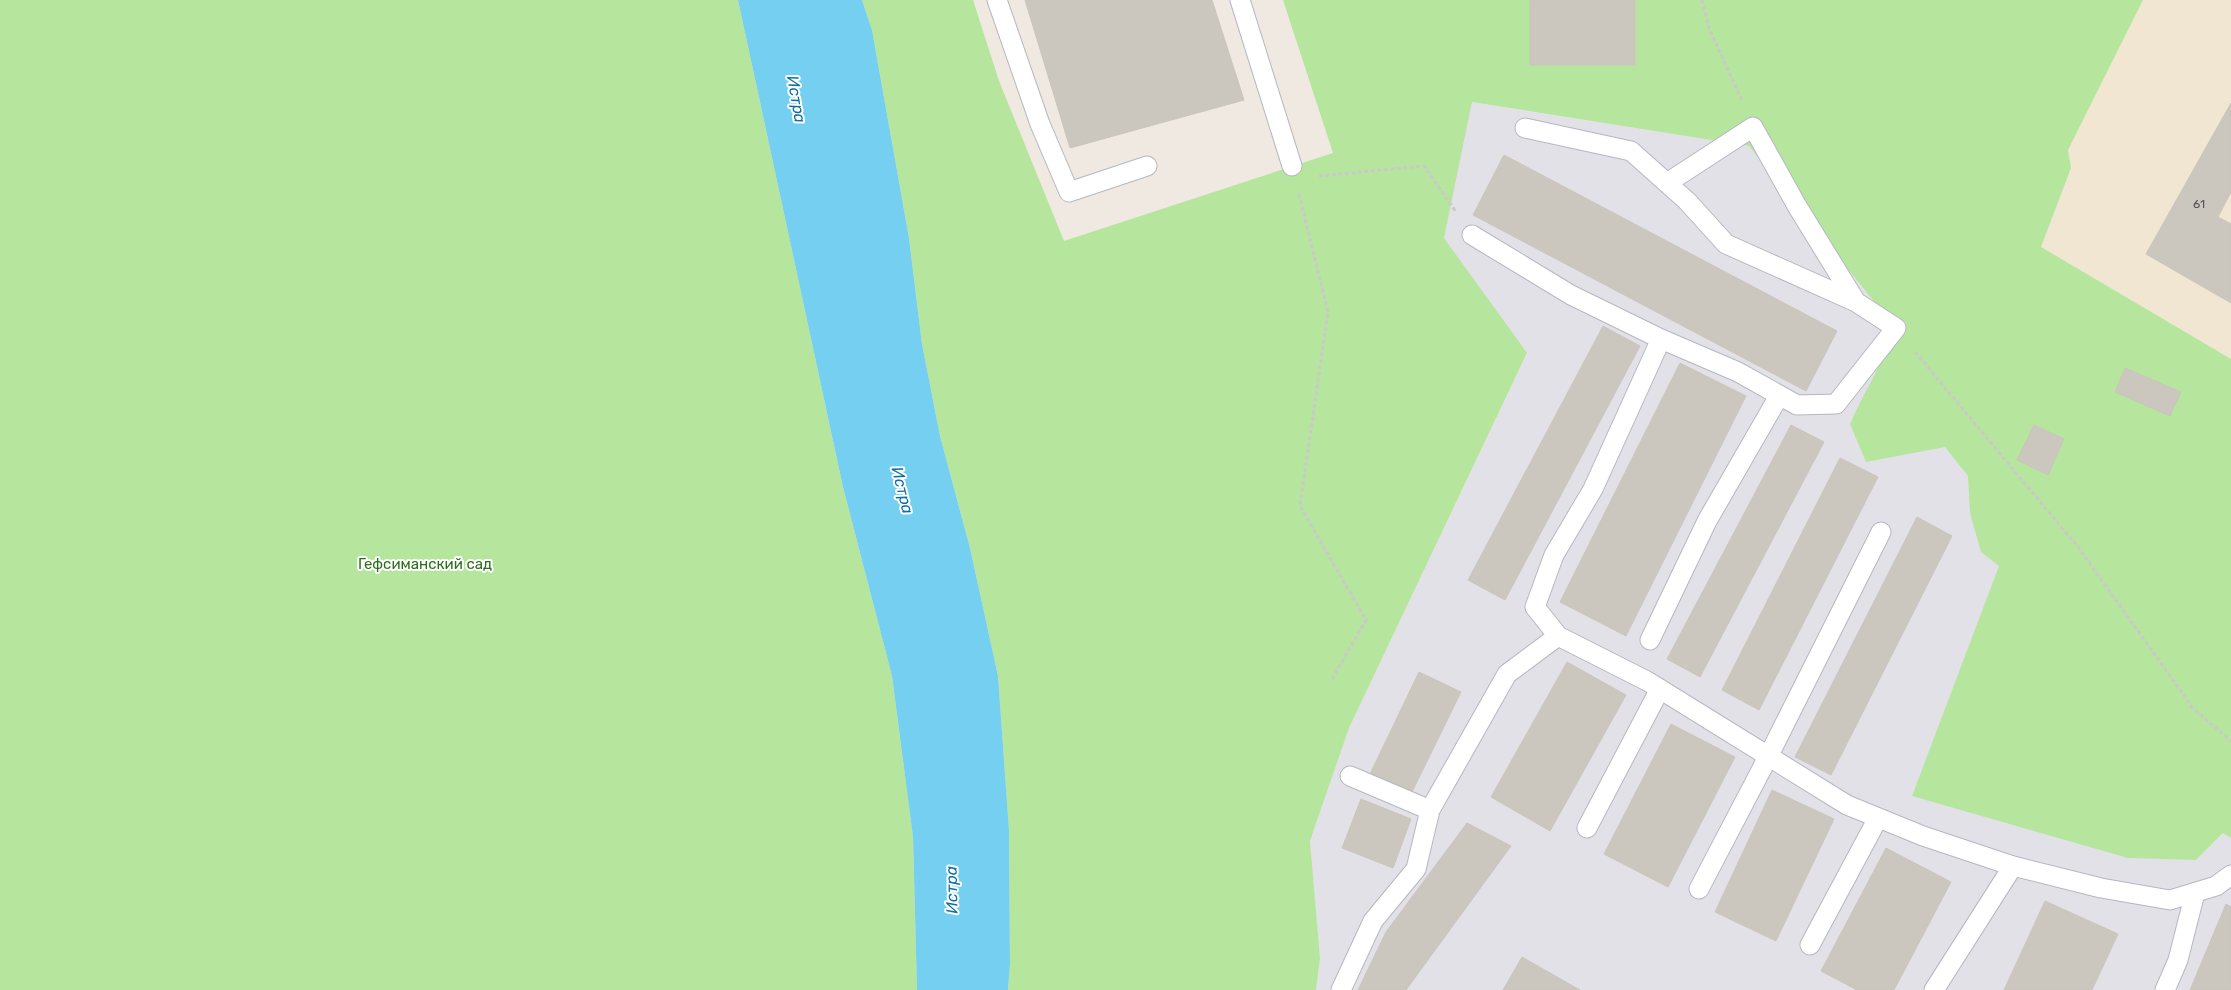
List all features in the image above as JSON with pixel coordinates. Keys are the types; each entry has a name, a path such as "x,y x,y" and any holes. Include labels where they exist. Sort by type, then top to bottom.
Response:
{"lane":[{"path":"997,0 1040,124 1069,192 1147,166"},
{"path":"1240,0 1294,173"},
{"path":"1666,183 1754,127 1797,206 1856,302"},
{"path":"1472,235 1571,295 1661,339 1738,372 1797,406 1836,404 1896,328 1856,302 1726,244 1687,201 1630,152 1525,128"},
{"path":"1661,339 1594,490 1554,555 1535,607 1558,636 1660,689 1847,805 1923,836 2013,866 2101,888 2170,900 2216,886 2231,875"},
{"path":"1650,640 1707,521 1780,396"},
{"path":"1699,888 1768,757 1881,532"},
{"path":"1341,990 1373,921 1416,869 1430,810 1507,674 1558,636"},
{"path":"1587,828 1660,689"},
{"path":"1350,776 1430,810"},
{"path":"1810,945 1878,818"},
{"path":"1934,990 2013,866"},
{"path":"2165,990 2178,960 2195,893"}],"path":[{"path":"1702,0 1709,28 1754,127"},
{"path":"1332,679 1366,620 1300,506 1328,312 1294,173 1424,166 1472,235"},
{"path":"1896,328 2078,547 2192,707 2231,741"}],"shaded area":[{"path":"2065,0 2231,0 2231,359 2041,247 2071,168 2046,29"},
{"path":"1471,102 1749,146 1906,342 2196,860 2224,833 2231,838 2231,990 1316,990 1320,958 1310,841 1349,728 1527,354 1444,238"}],"green space":[{"name":"Гефсиманский сад","path":"0,0 738,0 843,487 892,676 913,837 917,990 0,990"},
{"path":"862,0 973,0 999,81 1064,241 1333,153 1283,0 2143,0 2068,150 2071,168 2041,247 2231,359 2231,838 2223,833 2196,860 2128,858 1912,796 1999,566 1981,552 1970,513 1968,476 1945,447 1866,462 1850,424 1896,329 1749,146 1472,102 1444,238 1527,353 1349,728 1310,841 1320,958 1316,990 1008,990 1010,964 1009,830 998,676 970,548 940,436 922,344 909,238 872,30"}],"water":[{"name":"Истра","path":"738,0 862,0 872,30 909,238 922,344 940,436 970,548 998,676 1009,830 1010,964 1008,990 917,990 913,837 892,676 843,487"}],"building":[{"path":"1025,0 1212,0 1244,100 1070,148"},
{"path":"1530,0 1635,0 1635,65 1530,65"},
{"path":"2231,103 2231,192 2218,217 2231,224 2231,303 2146,254"},
{"path":"1504,155 1837,331 1806,391 1473,215"},
{"path":"1603,326 1640,346 1505,600 1468,580"},
{"path":"1680,363 1746,396 1626,636 1560,602"},
{"path":"2125,368 2181,392 2170,416 2115,392"},
{"path":"1791,425 1824,442 1700,677 1667,659"},
{"path":"2034,425 2064,439 2048,475 2017,460"},
{"path":"1840,458 1878,477 1759,710 1722,690"},
{"path":"1917,517 1952,536 1831,775 1795,757"},
{"path":"1567,662 1626,695 1550,831 1491,797"},
{"path":"1419,672 1461,692 1411,794 1370,774"},
{"path":"1671,724 1735,757 1668,887 1604,854"},
{"path":"1772,790 1834,819 1776,941 1715,912"},
{"path":"1361,799 1411,819 1393,868 1342,848"},
{"path":"1467,823 1511,846 1406,990 1358,990 1386,932"},
{"path":"1886,848 1951,882 1894,990 1857,990 1821,971"},
{"path":"2045,901 2118,934 2092,990 2004,990"},
{"path":"2226,904 2231,907 2231,990 2190,990"},
{"path":"1522,957 1580,990 1503,990"}]}
